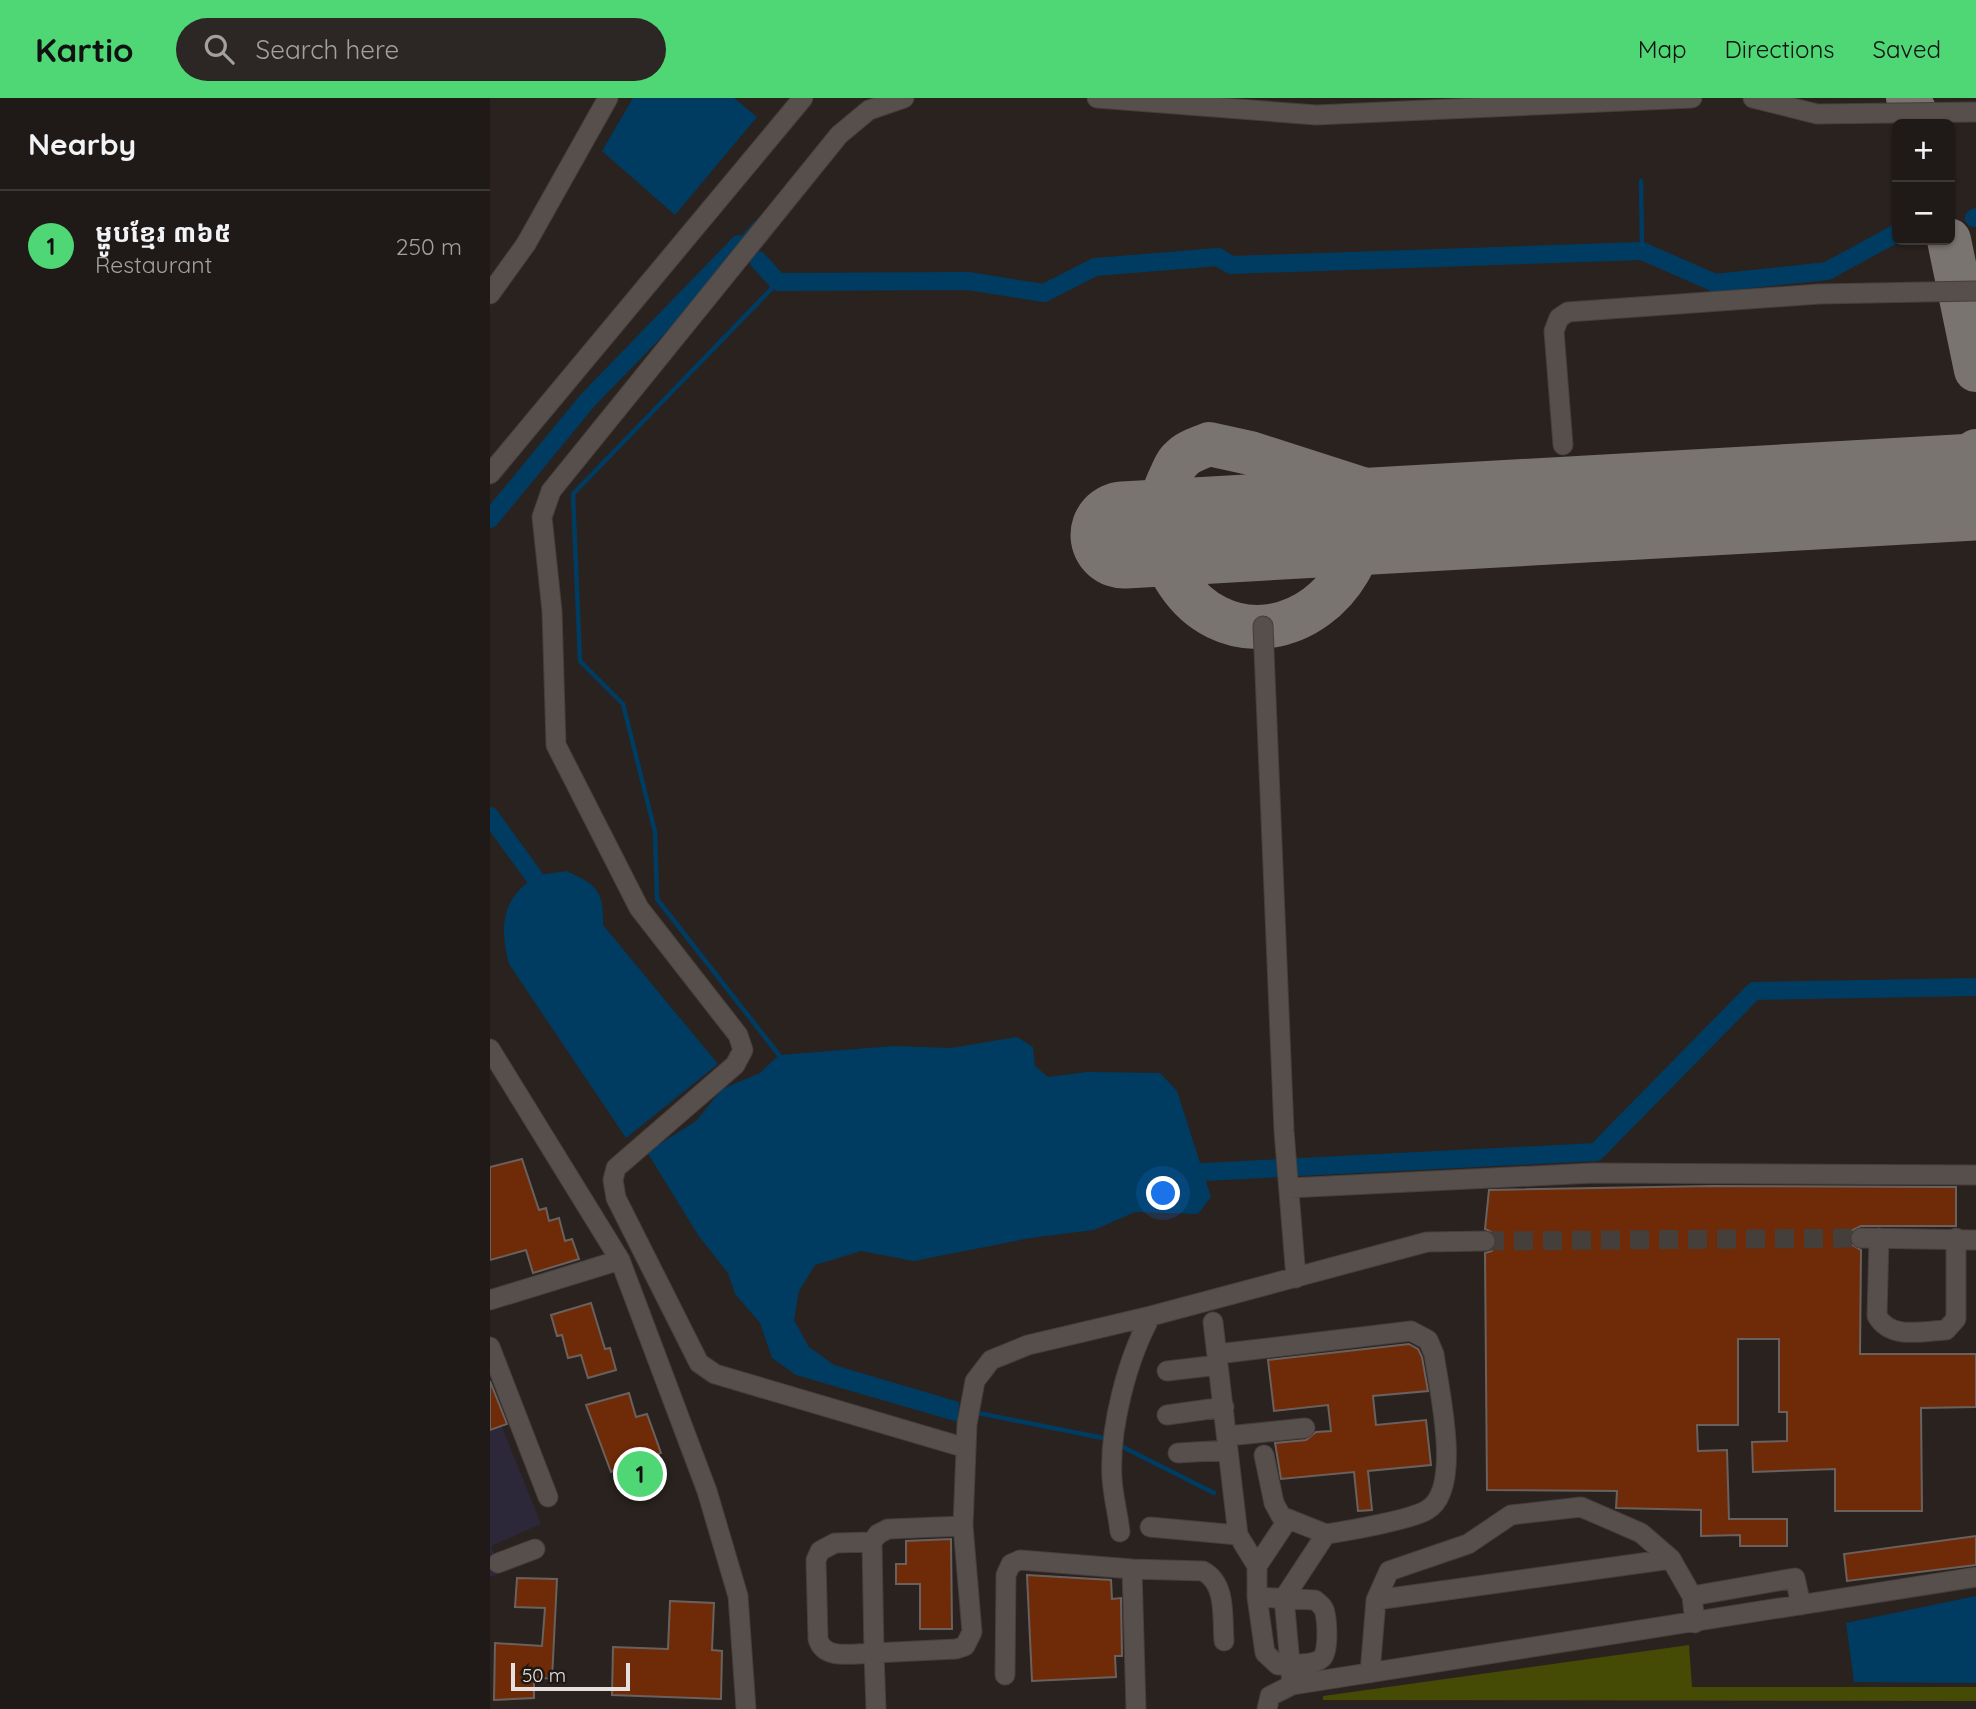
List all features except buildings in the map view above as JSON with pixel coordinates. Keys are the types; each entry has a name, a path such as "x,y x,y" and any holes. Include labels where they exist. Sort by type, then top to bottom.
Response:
{"street":[{"path":"490,293 526,244 608,98"},
{"path":"490,474 803,98"},
{"path":"904,98 869,110 839,135 551,491 542,517 552,611 556,745 639,908 738,1035 743,1050 735,1065 616,1168 612,1181 616,1198 699,1363 715,1374 966,1448"},
{"path":"1097,98 1316,115 1692,98"},
{"path":"1753,98 1817,114 1976,112"},
{"path":"1563,444 1554,331 1559,318 1568,313 1819,294 1976,291"},
{"path":"1263,626 1284,1131 1296,1278"},
{"path":"490,1049 620,1260 707,1491 738,1596 746,1709"},
{"path":"1289,1197 1593,1173 1976,1175"},
{"path":"1870,1238 1966,1239 1956,1319 1952,1327 1946,1331 1891,1332 1882,1326 1877,1316 1870,1238"},
{"path":"872,1542 835,1544 824,1548 817,1560 821,1648 827,1654 956,1649 970,1640 972,1632 963,1526 969,1404 975,1381 991,1360 1028,1345 1150,1316 1427,1242 1485,1241"},
{"path":"490,1300 620,1260"},
{"path":"1120,1532 1112,1479 1115,1431 1133,1351 1150,1316"},
{"path":"1213,1322 1238,1535 1257,1566 1257,1597 1265,1653 1278,1665 1314,1662 1323,1657 1326,1651 1325,1611 1315,1600 1257,1597"},
{"path":"1167,1371 1218,1359 1411,1331 1428,1340 1434,1354 1446,1456 1441,1497 1426,1511 1326,1534 1305,1523 1287,1521 1274,1503 1264,1454"},
{"path":"490,1347 548,1497"},
{"path":"1167,1415 1224,1407"},
{"path":"1178,1452 1305,1428"},
{"path":"1370,1673 1376,1600 1384,1577 1395,1567 1468,1544 1511,1515 1581,1507 1641,1533 1671,1559 1692,1596 1695,1623"},
{"path":"1257,1566 1287,1521"},
{"path":"876,1709 872,1542 878,1534 888,1530 963,1526"},
{"path":"1150,1527 1238,1535"},
{"path":"1292,1685 1284,1598 1326,1534"},
{"path":"498,1563 534,1549"},
{"path":"1376,1600 1671,1559"},
{"path":"1006,1675 1006,1575 1011,1564 1020,1560 1132,1569 1203,1571 1212,1576 1219,1587 1224,1641"},
{"path":"1132,1569 1136,1709"},
{"path":"1692,1596 1795,1577 1801,1605"},
{"path":"1267,1709 1270,1696 1292,1685 1976,1577"}],"shaded area":[{"path":"490,1397 541,1524 491,1546 502,1573 490,1577"}],"green space":[{"path":"1689,1645 1692,1687 1976,1687 1976,1701 1323,1700 1323,1696"}],"water":[{"path":"633,98 734,98 757,117 675,215 602,151"},
{"path":"566,871 585,880 596,890 602,904 603,925 718,1064 626,1138 509,964 506,951 505,916 514,896 537,876"},
{"path":"1017,1037 1033,1047 1035,1066 1048,1077 1087,1072 1160,1073 1177,1091 1211,1197 1198,1214 1135,1212 1094,1230 1030,1238 914,1261 861,1251 815,1265 799,1291 794,1320 809,1347 834,1365 959,1402 958,1422 796,1375 772,1358 760,1323 735,1294 728,1273 698,1235 647,1152 696,1121 722,1089 760,1073 779,1055 894,1046 951,1048"},
{"path":"1976,1596 1976,1683 1854,1682 1846,1623"}],"waterway":[{"path":"1641,181 1642,251"},
{"path":"738,243 755,224"},
{"path":"758,260 778,282 968,281 1044,293 1095,267 1218,257 1231,265 1642,251 1715,283 1827,271 1892,236"},
{"path":"490,519 587,401 739,244"},
{"path":"778,282 573,494 580,661 623,704 655,832 657,899 779,1055"},
{"path":"490,816 535,878"},
{"path":"1203,1172 1596,1152 1754,991 1976,987"},
{"path":"973,1412 1108,1439"},
{"path":"1119,1445 1214,1493"}],"taxiway":[{"path":"1908,98 1918,119"},
{"path":"1950,245 1976,370"},
{"path":"1431,518 1387,533 1370,542 1361,549 1342,581 1316,607 1294,619 1270,626 1242,626 1217,618 1196,603 1178,583 1167,560 1160,534 1161,508 1175,466 1187,454 1209,444 1250,453 1449,517"},
{"path":"1924,490 1955,477 1976,451"}],"runway":[{"path":"1124,535 1976,487"}],"tunnel":[{"path":"1485,1241 1861,1238"}],"place":[{"name":"ម្ហូបខ្មែរ ៣៦៥","path":"640,1474"}]}
